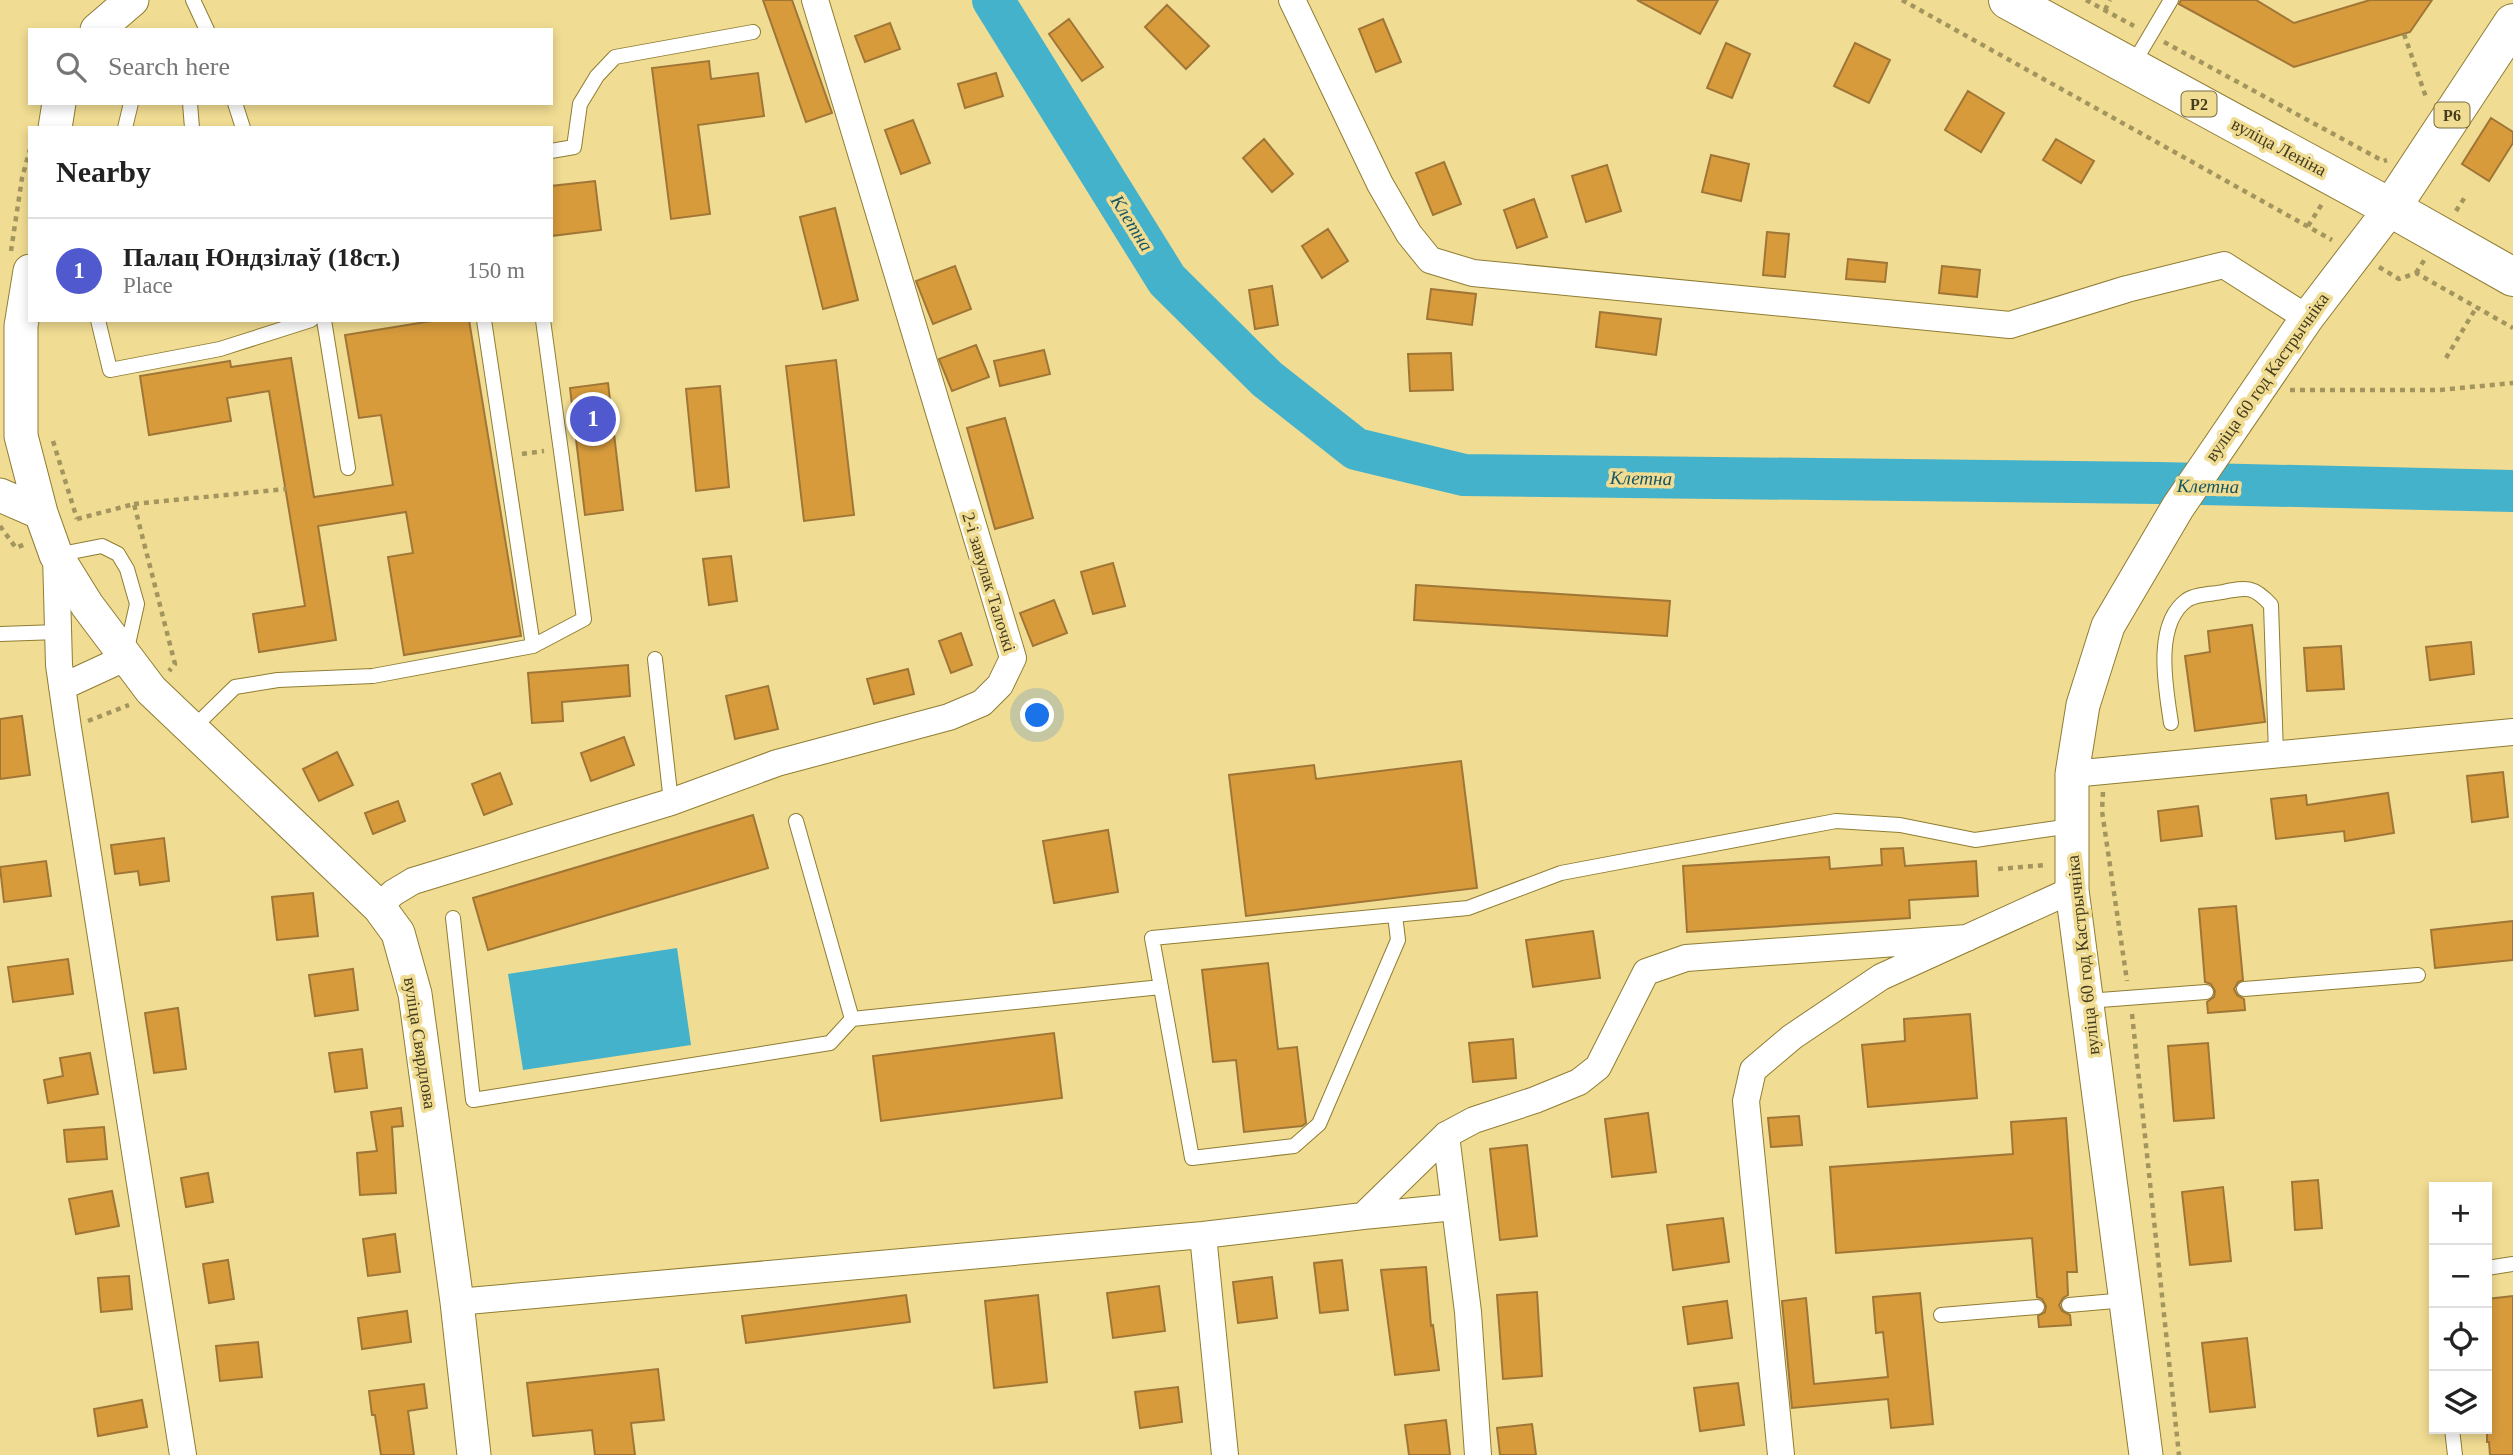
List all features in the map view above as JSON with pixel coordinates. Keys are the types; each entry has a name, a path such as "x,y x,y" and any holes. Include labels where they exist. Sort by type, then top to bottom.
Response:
{"main road":[{"name":"вуліца Леніна","path":"2008,0 2513,276"},
{"name":"Р6","path":"2391,208 2513,23"}],"street":[{"path":"99,28 132,0"},
{"name":"2-і завулак Талочкі","path":"379,907 393,893 413,881 671,802 777,763 949,717 982,703 1000,685 1013,658 815,0"},
{"path":"1292,0 1380,184 1409,234 1430,260 1473,273 2010,325 2127,289 2224,265 2307,318"},
{"path":"55,126 59,105"},
{"name":"вуліца 60 год Кастрычніка","path":"2146,1455 2073,890 2072,774 2083,705 2108,626 2178,507 2307,318 2391,208"},
{"path":"0,364 21,326 20,265"},
{"name":"вуліца Свярдлова","path":"21,326 21,436 41,513 56,555 87,605 151,691 379,907 398,933 415,994 457,1301 474,1455"},
{"path":"0,495 41,513"},
{"name":"вуліца Свярдлова","path":"56,555 62,687 183,1455"},
{"path":"62,687 125,658"},
{"path":"2072,774 2513,732"},
{"path":"1781,1455 1746,1101 1753,1070 1792,1037 1881,977 2073,890"},
{"path":"1363,1216 1446,1135 1474,1120 1535,1100 1578,1082 1598,1067 1646,972 1686,958 1967,938"},
{"path":"1446,1135 1468,1311 1478,1455"},
{"path":"457,1301 1203,1235 1455,1207"},
{"path":"1203,1235 1224,1455"}],"lane":[{"path":"193,0 206,28"},
{"path":"2131,67 2171,0"},
{"path":"553,151 574,147 580,104 597,76 615,57 753,32"},
{"path":"125,126 131,105"},
{"path":"190,105 192,126"},
{"path":"236,105 242,126"},
{"path":"98,322 110,370 220,349 304,322"},
{"path":"324,322 348,468"},
{"path":"484,322 533,646"},
{"path":"191,730 235,687 278,680 373,676 533,646 584,619 543,322"},
{"path":"56,555 102,546 118,554 127,569 137,604 125,658"},
{"path":"2171,723 2163,672 2167,633 2174,613 2188,599 2246,588 2260,593 2271,605 2276,754"},
{"path":"0,634 58,632"},
{"path":"655,659 671,802"},
{"path":"796,821 852,1019"},
{"path":"1395,915 1398,940 1319,1124 1294,1146 1192,1158 1152,939 1395,915 1468,908 1561,873 1836,821 1900,825 1975,840 2071,826"},
{"path":"453,918 473,1100 830,1043 852,1019 1161,987"},
{"path":"2244,989 2418,975"},
{"path":"2087,1002 2206,992"},
{"path":"2492,1267 2513,1264"},
{"path":"2069,1305 2126,1300"},
{"path":"1941,1315 2037,1307"},
{"path":"2453,1434 2455,1455"}],"path":[{"path":"1902,0 2399,279 2416,273 2513,328"},
{"path":"2086,0 2383,161 2395,154 2416,168"},
{"path":"2105,10 2110,0"},
{"path":"2404,34 2429,104"},
{"path":"20,265 22,178 28,156"},
{"path":"2446,358 2476,308"},
{"path":"2279,390 2439,390 2513,383"},
{"path":"504,455 559,449"},
{"path":"134,504 286,489"}],"water":[{"path":"677,948 691,1045 523,1070 508,974"}],"building":[{"path":"763,0 792,0 832,113 806,122"},
{"path":"1637,0 1718,0 1700,34"},
{"path":"2181,0 2256,0 2294,23 2370,0 2432,0 2410,32 2294,67 2179,4"},
{"path":"1167,5 1209,46 1186,69 1145,27"},
{"path":"1069,19 1103,67 1082,81 1049,34"},
{"path":"1383,19 1401,62 1376,72 1359,29"},
{"path":"890,23 900,49 865,62 855,36"},
{"path":"1726,43 1750,54 1732,98 1707,88"},
{"path":"1855,43 1890,60 1869,103 1834,86"},
{"path":"709,61 711,79 758,73 764,116 698,125 710,214 671,219 652,68"},
{"path":"996,73 1003,96 965,108 958,84"},
{"path":"1968,91 2004,113 1981,152 1945,130"},
{"path":"2491,118 2513,132 2513,143 2489,181 2462,164"},
{"path":"913,120 930,163 901,174 885,130"},
{"path":"1264,139 1293,174 1272,192 1243,158"},
{"path":"2056,139 2094,161 2081,183 2043,160"},
{"path":"1711,155 1749,164 1741,201 1702,192"},
{"path":"1444,162 1461,204 1433,215 1416,173"},
{"path":"1607,165 1621,211 1586,222 1572,176"},
{"path":"595,181 601,230 553,236 553,186"},
{"path":"1534,199 1547,237 1517,248 1504,210"},
{"path":"835,208 858,300 823,309 800,217"},
{"path":"1328,229 1348,261 1322,278 1302,246"},
{"path":"1767,232 1789,234 1785,277 1763,275"},
{"path":"1848,259 1887,263 1885,282 1846,279"},
{"path":"955,266 971,309 933,324 916,281"},
{"path":"1942,266 1980,270 1977,297 1939,293"},
{"path":"1272,286 1278,325 1255,329 1249,290"},
{"path":"1431,289 1476,294 1472,325 1427,319"},
{"path":"1600,312 1661,319 1656,355 1596,347"},
{"path":"426,322 469,322 521,636 404,655 388,557 413,553 406,512 318,526 336,640 259,652 253,614 305,606 269,391 227,398 231,421 149,435 140,376 230,361 231,367 291,358 314,497 393,485 381,415 359,418 345,335"},
{"path":"976,345 989,377 952,391 939,359"},
{"path":"1044,350 1050,374 1000,386 994,361"},
{"path":"1451,353 1453,390 1410,391 1408,354"},
{"path":"836,360 854,515 804,521 786,366"},
{"path":"608,383 623,510 585,515 570,388"},
{"path":"720,386 729,487 696,491 686,389"},
{"path":"1005,418 1033,518 995,529 967,428"},
{"path":"731,556 737,601 709,605 703,559"},
{"path":"1113,563 1125,606 1093,614 1081,572"},
{"path":"1416,585 1670,601 1667,636 1414,620"},
{"path":"1054,600 1067,633 1033,646 1020,613"},
{"path":"2252,625 2265,722 2195,731 2185,656 2210,652 2208,631"},
{"path":"961,633 972,665 951,673 939,641"},
{"path":"2471,642 2474,674 2430,680 2426,647"},
{"path":"2341,646 2344,689 2307,691 2304,648"},
{"path":"628,665 630,696 562,702 563,721 532,723 528,673"},
{"path":"908,669 914,694 874,704 867,679"},
{"path":"768,686 778,729 735,739 726,696"},
{"path":"22,716 30,775 0,779 0,719"},
{"path":"624,737 634,765 591,781 581,753"},
{"path":"337,752 353,785 319,801 303,769"},
{"path":"1461,761 1477,888 1246,916 1229,775 1314,765 1316,779"},
{"path":"2503,772 2508,817 2472,822 2467,776"},
{"path":"500,773 512,804 484,815 472,784"},
{"path":"2388,793 2394,833 2345,841 2344,831 2276,839 2271,799 2306,795 2307,805"},
{"path":"398,801 405,821 373,834 365,813"},
{"path":"2198,806 2202,836 2161,841 2158,811"},
{"path":"753,815 768,868 488,950 473,898"},
{"path":"1108,830 1118,892 1054,903 1043,841"},
{"path":"164,838 169,881 140,885 138,871 115,874 111,845"},
{"path":"1903,848 1905,866 1976,861 1978,896 1909,900 1910,918 1687,932 1683,866 1829,857 1830,869 1882,865 1881,849"},
{"path":"46,861 51,896 4,902 0,867"},
{"path":"313,893 318,936 277,940 272,897"},
{"path":"2236,906 2243,980 2238,982 2234,989 2237,995 2244,999 2245,1010 2208,1013 2207,1002 2214,997 2215,991 2211,984 2205,982 2199,909"},
{"path":"2513,921 2513,960 2435,968 2431,930"},
{"path":"1593,931 1600,978 1533,987 1526,940"},
{"path":"68,959 73,994 13,1002 8,967"},
{"path":"1268,963 1278,1049 1297,1047 1306,1123 1302,1126 1244,1132 1236,1060 1213,1062 1202,970"},
{"path":"353,969 358,1010 315,1016 309,975"},
{"path":"178,1008 186,1069 154,1073 145,1013"},
{"path":"1970,1014 1977,1098 1868,1107 1862,1045 1905,1041 1904,1019"},
{"path":"1054,1033 1062,1098 881,1121 873,1056"},
{"path":"1513,1039 1516,1078 1473,1082 1469,1043"},
{"path":"2208,1043 2214,1118 2174,1121 2168,1046"},
{"path":"362,1049 367,1088 335,1092 329,1053"},
{"path":"90,1053 98,1094 48,1103 44,1080 63,1076 60,1058"},
{"path":"401,1108 403,1126 392,1127 396,1193 360,1195 357,1153 377,1151 371,1112"},
{"path":"1648,1113 1656,1172 1612,1177 1605,1119"},
{"path":"1799,1116 1802,1145 1771,1147 1768,1118"},
{"path":"2066,1118 2077,1272 2067,1272 2068,1295 2059,1305 2062,1311 2070,1315 2071,1325 2039,1327 2038,1316 2045,1312 2046,1306 2042,1299 2037,1297 2032,1238 1836,1253 1830,1167 2013,1154 2011,1122"},
{"path":"104,1127 107,1159 67,1162 64,1130"},
{"path":"1527,1145 1537,1236 1500,1240 1490,1149"},
{"path":"208,1173 213,1202 186,1207 181,1178"},
{"path":"2318,1180 2322,1228 2295,1230 2292,1182"},
{"path":"2223,1187 2231,1261 2190,1265 2182,1192"},
{"path":"112,1191 119,1226 76,1234 69,1199"},
{"path":"1723,1218 1729,1262 1673,1270 1667,1225"},
{"path":"395,1234 400,1272 368,1276 363,1239"},
{"path":"228,1260 234,1299 209,1303 203,1264"},
{"path":"1342,1260 1348,1310 1320,1313 1314,1263"},
{"path":"1426,1267 1431,1326 1433,1325 1439,1370 1395,1375 1381,1270"},
{"path":"129,1276 132,1309 101,1312 98,1278"},
{"path":"1272,1277 1277,1318 1238,1323 1233,1282"},
{"path":"1159,1286 1165,1331 1113,1338 1107,1293"},
{"path":"1537,1292 1542,1376 1503,1379 1497,1295"},
{"path":"1920,1293 1933,1424 1891,1428 1888,1399 1792,1408 1782,1301 1806,1298 1814,1384 1888,1377 1883,1332 1876,1333 1873,1297"},
{"path":"906,1295 910,1322 746,1343 742,1316"},
{"path":"1038,1295 1047,1382 994,1388 985,1301"},
{"path":"2513,1296 2513,1455 2490,1455 2487,1442 2487,1434 2492,1434 2492,1298"},
{"path":"1727,1301 1732,1338 1688,1344 1683,1307"},
{"path":"407,1311 411,1342 362,1349 358,1318"},
{"path":"2247,1338 2255,1407 2210,1412 2202,1343"},
{"path":"258,1342 262,1377 220,1381 216,1346"},
{"path":"658,1369 664,1420 631,1423 635,1455 595,1455 592,1430 533,1436 527,1383"},
{"path":"1738,1383 1744,1425 1700,1431 1694,1388"},
{"path":"424,1384 427,1408 408,1411 414,1455 381,1455 369,1391"},
{"path":"1178,1387 1182,1422 1140,1428 1135,1392"},
{"path":"142,1400 147,1427 98,1436 94,1409"},
{"path":"1446,1420 1450,1455 1409,1455 1405,1425"},
{"path":"1532,1424 1536,1455 1500,1455 1497,1428"}],"waterway":[{"name":"Клетна","path":"993,0 1167,280 1267,379 1356,449 1464,475 2159,483 2513,491"}],"place":[{"name":"Палац Юндзілаў (18ст.)","path":"593,419"}]}
